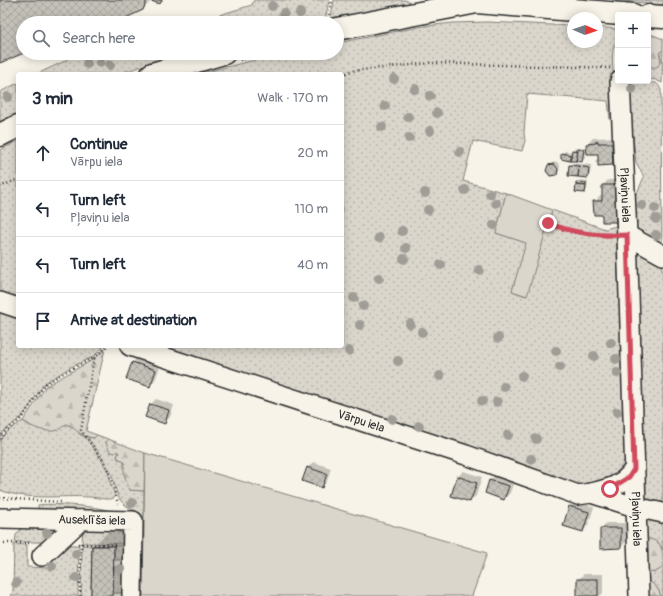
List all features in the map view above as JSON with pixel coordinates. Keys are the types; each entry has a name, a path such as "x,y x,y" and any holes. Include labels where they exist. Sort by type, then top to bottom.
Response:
{"main road":[{"path":"344,20 473,1 615,13"},
{"path":"651,16 663,18"},
{"path":"159,72 200,60"},
{"path":"0,135 16,127"}],"street":[{"name":"Pļaviņu iela","path":"620,84 627,235 639,596"},
{"path":"627,235 663,255"},
{"path":"0,302 16,307"},
{"name":"Vārpu iela","path":"136,348 466,455 578,495 610,489 629,477 634,469"},
{"name":"Vārpu iela","path":"592,493 635,507 663,513"},
{"name":"Auseklīša iela","path":"0,518 133,521 132,596"},
{"path":"42,556 81,520"}],"path":[{"path":"332,0 333,16"},
{"path":"344,74 430,63 615,68"},
{"path":"0,187 16,180"},
{"path":"548,223 572,232 606,236 627,235"},
{"path":"0,439 4,433 22,418 45,384 94,358 105,348"},
{"path":"94,358 81,430 108,470 118,504"},
{"path":"80,596 81,520"}],"green space":[{"path":"254,0 329,0 326,16 216,16 252,5"},
{"path":"334,0 405,0 410,2 409,4 344,19 344,16 331,16"},
{"path":"612,0 663,0 663,5 652,4 650,1 646,1 645,3"},
{"path":"487,22 567,26 567,48 603,48 603,28 615,29 615,44 612,58 615,91 614,119 610,120 608,101 527,94 524,133 525,141 522,151 473,141 463,181 506,193 496,233 527,243 512,291 526,296 552,210 605,229 616,226 614,179 615,180 619,229 616,231 626,448 624,463 606,482 579,487 564,484 284,386 165,348 344,348 344,72 206,72 255,60 344,60 344,42 424,26"},
{"path":"651,34 663,39 663,50 659,53 660,63 657,67 652,67"},
{"path":"663,50 662,83 651,79 651,65 661,62 659,53"},
{"path":"67,60 161,60 124,72 41,72"},
{"path":"656,83 661,90 662,250 634,232 633,199 644,177 636,162 626,84"},
{"path":"16,84 16,116 0,123 0,92"},
{"path":"16,142 16,297 0,291 0,150"},
{"path":"506,193 552,210 527,296 512,291 526,243 496,233"},
{"path":"634,244 661,264 663,275 663,501 659,505 645,503"},
{"path":"0,307 16,313 16,348 102,348 93,357 71,367 45,383 23,416 3,432 0,437"},
{"path":"105,349 86,431 97,435 94,438 84,436 66,424 58,430 49,431 35,428 23,421 46,386 94,359"},
{"path":"23,421 30,426 56,430 66,424 76,428 79,434 85,437 102,460 108,472 115,495 114,498 32,497 0,490 0,441 4,435"},
{"path":"97,435 108,439 106,443 119,453 117,456 118,459 123,460 130,490 144,491 143,575 139,573 138,514 123,503 119,498 109,469 87,437 94,438"},
{"path":"108,439 145,453 144,491 130,490 125,477 125,463 117,456 119,453 117,451 115,453 110,452 106,443"},
{"path":"145,453 487,553 472,596 143,596"},
{"path":"44,504 98,508 112,512 38,512 38,505"},
{"path":"642,513 658,519 662,523 663,550 658,542 643,539"},
{"path":"62,525 46,542 15,542 16,535 22,528"},
{"path":"83,528 105,528 120,532 125,536 127,544 82,543"},
{"path":"643,539 655,541 662,550 663,566 657,571 644,572"},
{"path":"14,544 27,545 27,567 49,568 50,561 65,545 79,545 78,596 11,596 13,591"},
{"path":"82,545 126,546 126,560 114,560 114,547 92,546 91,596 81,596"},
{"path":"663,566 663,596 661,596 658,589 644,580 644,572 655,572"},
{"path":"114,567 126,567 125,593 113,593"},
{"path":"644,580 655,586 661,596 645,596"}],"building":[{"path":"0,0 147,0 143,10 130,16 16,16 16,56 0,63"},
{"path":"148,0 162,0 160,4"},
{"path":"596,141 598,141 598,143 612,143 613,165 598,166 598,154 587,154 586,144 596,143"},
{"path":"578,149 584,150 582,162 576,161"},
{"path":"572,150 578,151 576,161 570,161"},
{"path":"561,153 571,155 570,161 561,159"},
{"path":"554,164 558,169 557,175 550,176 546,171 548,165"},
{"path":"569,165 579,166 578,177 568,176"},
{"path":"579,166 589,168 588,178 578,177"},
{"path":"576,182 586,183 586,186 576,185"},
{"path":"576,185 586,186 585,193 575,192"},
{"path":"602,185 615,185 616,222 602,222 602,215 594,215 593,201 602,201"},
{"path":"132,362 156,370 150,387 126,379"},
{"path":"150,404 169,410 165,424 145,417"},
{"path":"307,467 327,474 322,488 302,481"},
{"path":"457,476 477,483 470,502 451,496"},
{"path":"489,480 509,486 504,500 485,493"},
{"path":"569,506 589,512 583,532 563,526"},
{"path":"600,528 621,528 621,548 600,549"},
{"path":"92,546 114,546 113,596 91,596"},
{"path":"577,579 598,579 598,596 577,596"}],"route":[{"path":"548,223 572,232 606,236 627,235 634,469 629,477 610,489"}]}
